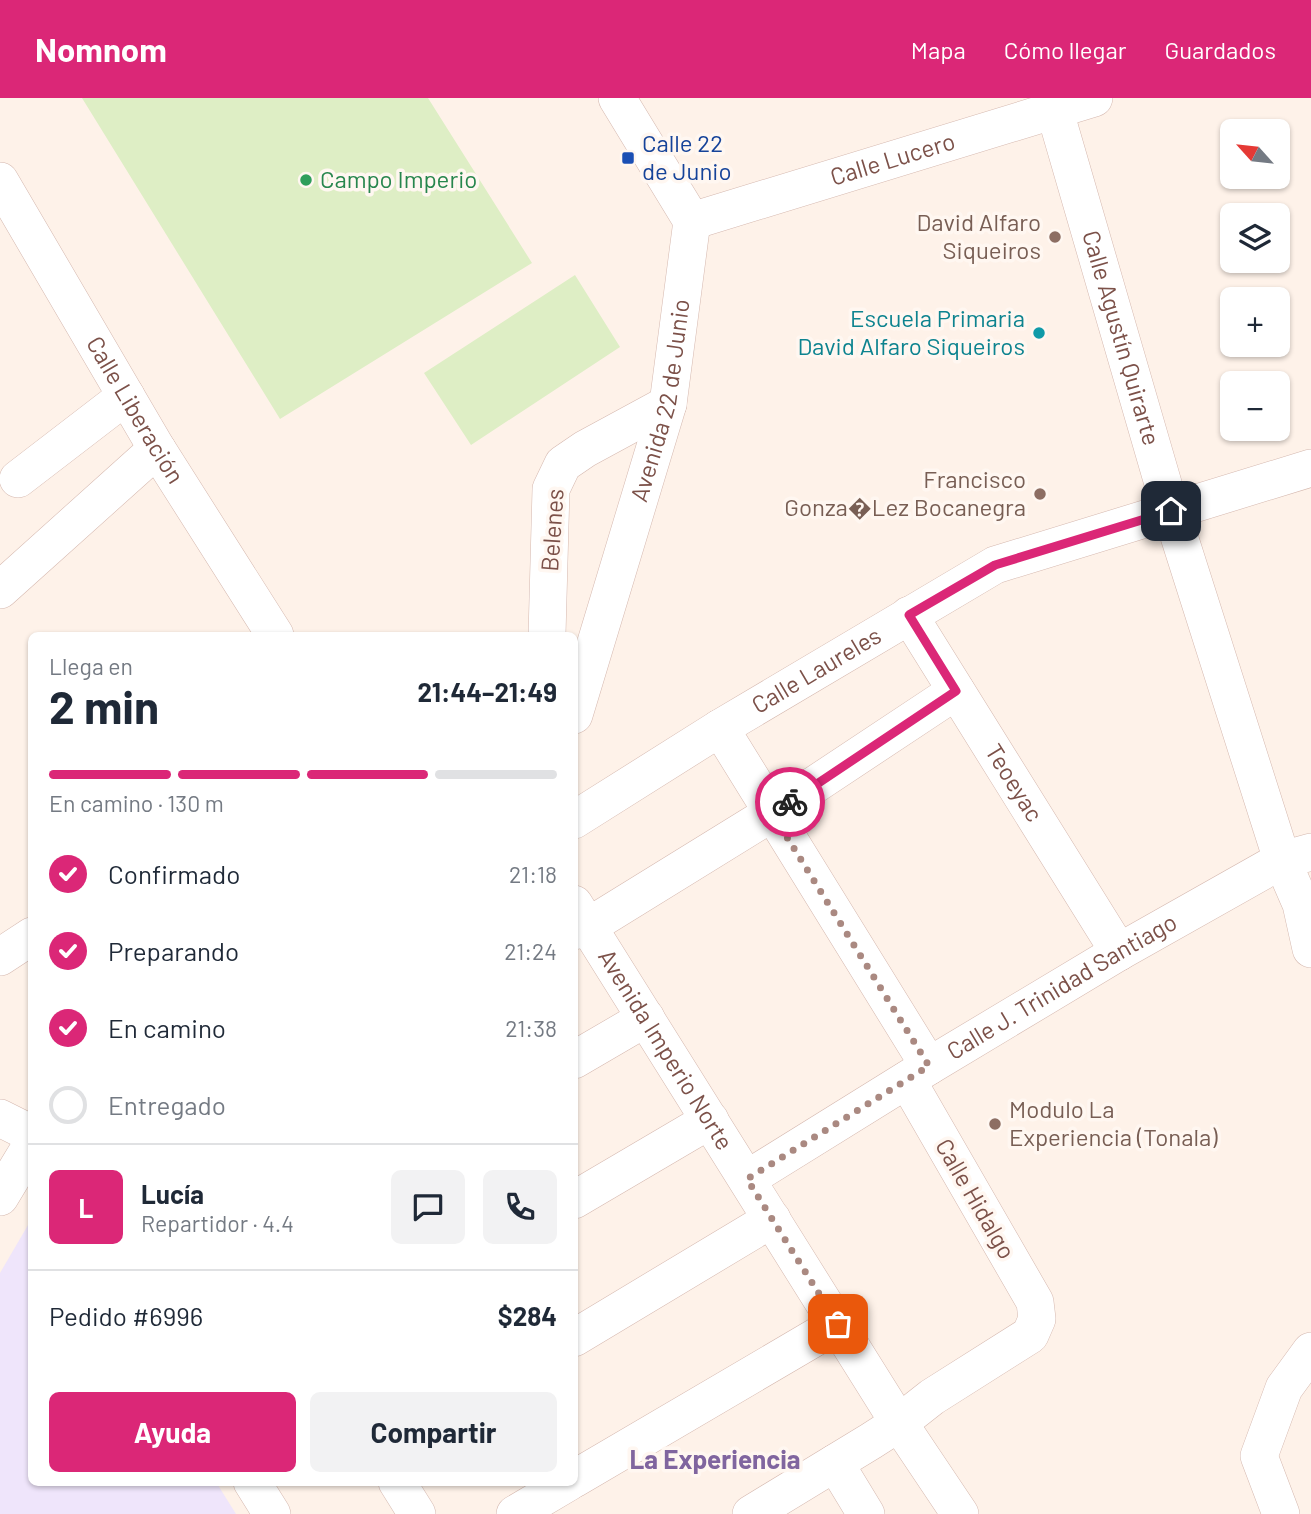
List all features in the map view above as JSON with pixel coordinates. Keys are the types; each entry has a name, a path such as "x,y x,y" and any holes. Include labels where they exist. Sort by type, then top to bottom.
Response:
{"street":[{"path":"617,98 692,222"},
{"name":"Calle Lucero","path":"692,222 1053,104 1094,98"},
{"name":"Calle Agustín Quirarte","path":"1053,104 1171,511 1296,856 1301,904 1311,948"},
{"name":"Calle Liberación","path":"0,181 157,449 273,632"},
{"name":"Avenida 22 de Junio","path":"578,702 668,404 692,222"},
{"path":"18,479 126,396"},
{"name":"Belenes","path":"547,632 551,489 563,464 584,449 668,404"},
{"path":"0,590 157,449"},
{"name":"Calle Laureles","path":"578,817 720,728 995,565 1311,468"},
{"name":"Teoeyac","path":"909,615 1119,952"},
{"path":"579,920 772,813 956,691"},
{"name":"Calle Hidalgo","path":"720,728 772,813 918,1073 1035,1302 1037,1320 1030,1335 932,1398 899,1423"},
{"name":"Calle J. Trinidad Santiago","path":"747,1179 1119,952 1296,856"},
{"name":"Avenida Imperio Norte","path":"579,920 646,1018 899,1423 960,1514"},
{"path":"0,957 28,939"},
{"path":"578,1058 646,1018"},
{"path":"0,1118 28,1132"},
{"path":"578,1198 710,1120"},
{"path":"0,1197 28,1151"},
{"path":"578,1336 772,1219"},
{"path":"578,1477 838,1324"},
{"path":"1280,1514 1259,1456 1284,1388 1311,1351"},
{"path":"751,1514 899,1423"},
{"path":"835,1463 866,1514"},
{"path":"254,1486 272,1514"},
{"path":"400,1486 417,1514"},
{"path":"515,1514 562,1486"}],"shaded area":[{"path":"28,1225 28,1486 218,1486 236,1514 0,1514 0,1273"}],"green space":[{"name":"Campo Imperio","path":"82,98 428,98 532,263 280,419"},
{"path":"575,275 620,347 471,445 424,373"}],"way so far":[{"path":"790,802 772,813 929,1066 747,1179 838,1324"}],"place":[{"name":"Calle 22 de Junio","path":"628,158"},
{"name":"Campo Imperio","path":"306,180"},
{"name":"David Alfaro Siqueiros","path":"1055,237"},
{"name":"Escuela Primaria David Alfaro Siqueiros","path":"1039,333"},
{"name":"Francisco Gonza�Lez Bocanegra","path":"1040,494"},
{"name":"Modulo La Experiencia (Tonala)","path":"995,1124"}],"district":[{"name":"La Experiencia","path":"715,1460"}],"route":[{"path":"790,802 956,691 909,615 995,565 1171,511"}]}
